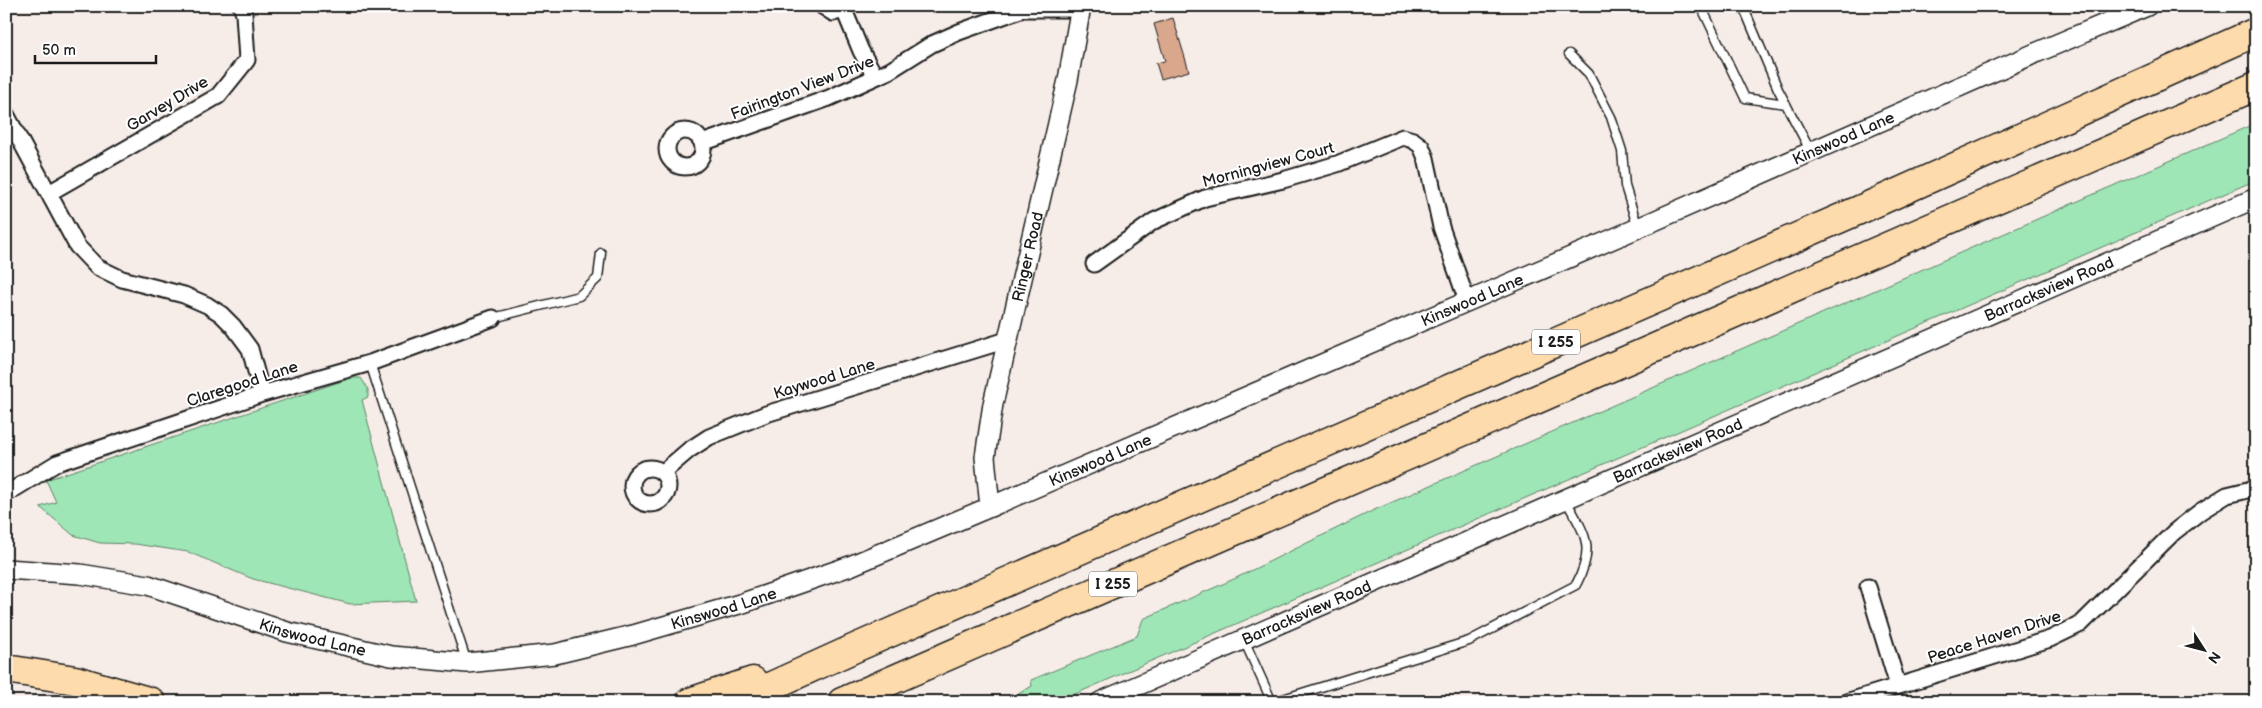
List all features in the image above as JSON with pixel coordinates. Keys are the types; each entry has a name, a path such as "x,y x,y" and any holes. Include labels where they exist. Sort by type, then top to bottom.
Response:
{"highway":[{"name":"I 255","path":"736,702 855,648 1832,222 2256,32"},
{"name":"I 255","path":"842,702 2256,86"},
{"path":"690,702 855,648"},
{"path":"6,669 75,680 151,702"}],"street":[{"name":"Garvey Drive","path":"49,192 218,96 247,60 244,14 241,6"},
{"path":"822,6 833,12 846,8 858,44 875,76"},
{"name":"Kinswood Lane","path":"6,568 80,574 148,585 287,632 391,656 467,663 556,654 743,603 850,566 1638,228 2147,6"},
{"name":"Fairington View Drive","path":"702,143 829,98 875,76 889,72 932,44 959,32 1024,10 1081,8"},
{"name":"Ringer Road","path":"990,507 985,457 993,404 1068,80 1081,8"},
{"path":"6,114 77,246 97,267 122,279 184,295 208,305 233,326 250,349 262,394"},
{"name":"Morningview Court","path":"1094,264 1154,221 1205,198 1282,180 1337,164 1403,137 1413,140 1421,146 1426,158 1441,227 1467,300"},
{"name":"Barracksview Road","path":"1100,702 2256,198"},
{"name":"Claregood Lane","path":"6,494 57,464 262,394 370,363 493,318"},
{"name":"Kaywood Lane","path":"662,473 688,450 708,436 766,414 1007,340"},
{"name":"Peace Haven Drive","path":"1846,702 2050,638 2081,624 2174,532 2200,511 2227,495 2256,488"},
{"path":"1868,587 1898,686"}],"lane":[{"path":"1701,6 1745,98 1786,104"},
{"path":"1743,6 1786,104 1811,152"},
{"path":"1569,54 1589,74 1611,117 1622,151 1625,186 1638,228"},
{"path":"493,318 579,296 598,278 601,253"},
{"path":"370,363 467,663"},
{"path":"1244,639 1273,702 1469,641 1576,585 1586,567 1588,551 1582,528 1566,499"}],"green space":[{"path":"2256,123 2256,180 1057,702 1004,702 1032,686 1031,680 1137,636 1143,619 1234,579 1372,511"},
{"path":"351,378 361,378 368,389 368,397 362,400 416,601 350,604 253,579 188,552 135,544 100,543 73,535 40,507 56,502 46,480"}],"building":[{"path":"1173,18 1189,71 1161,79 1156,63 1165,61 1154,24"}]}
